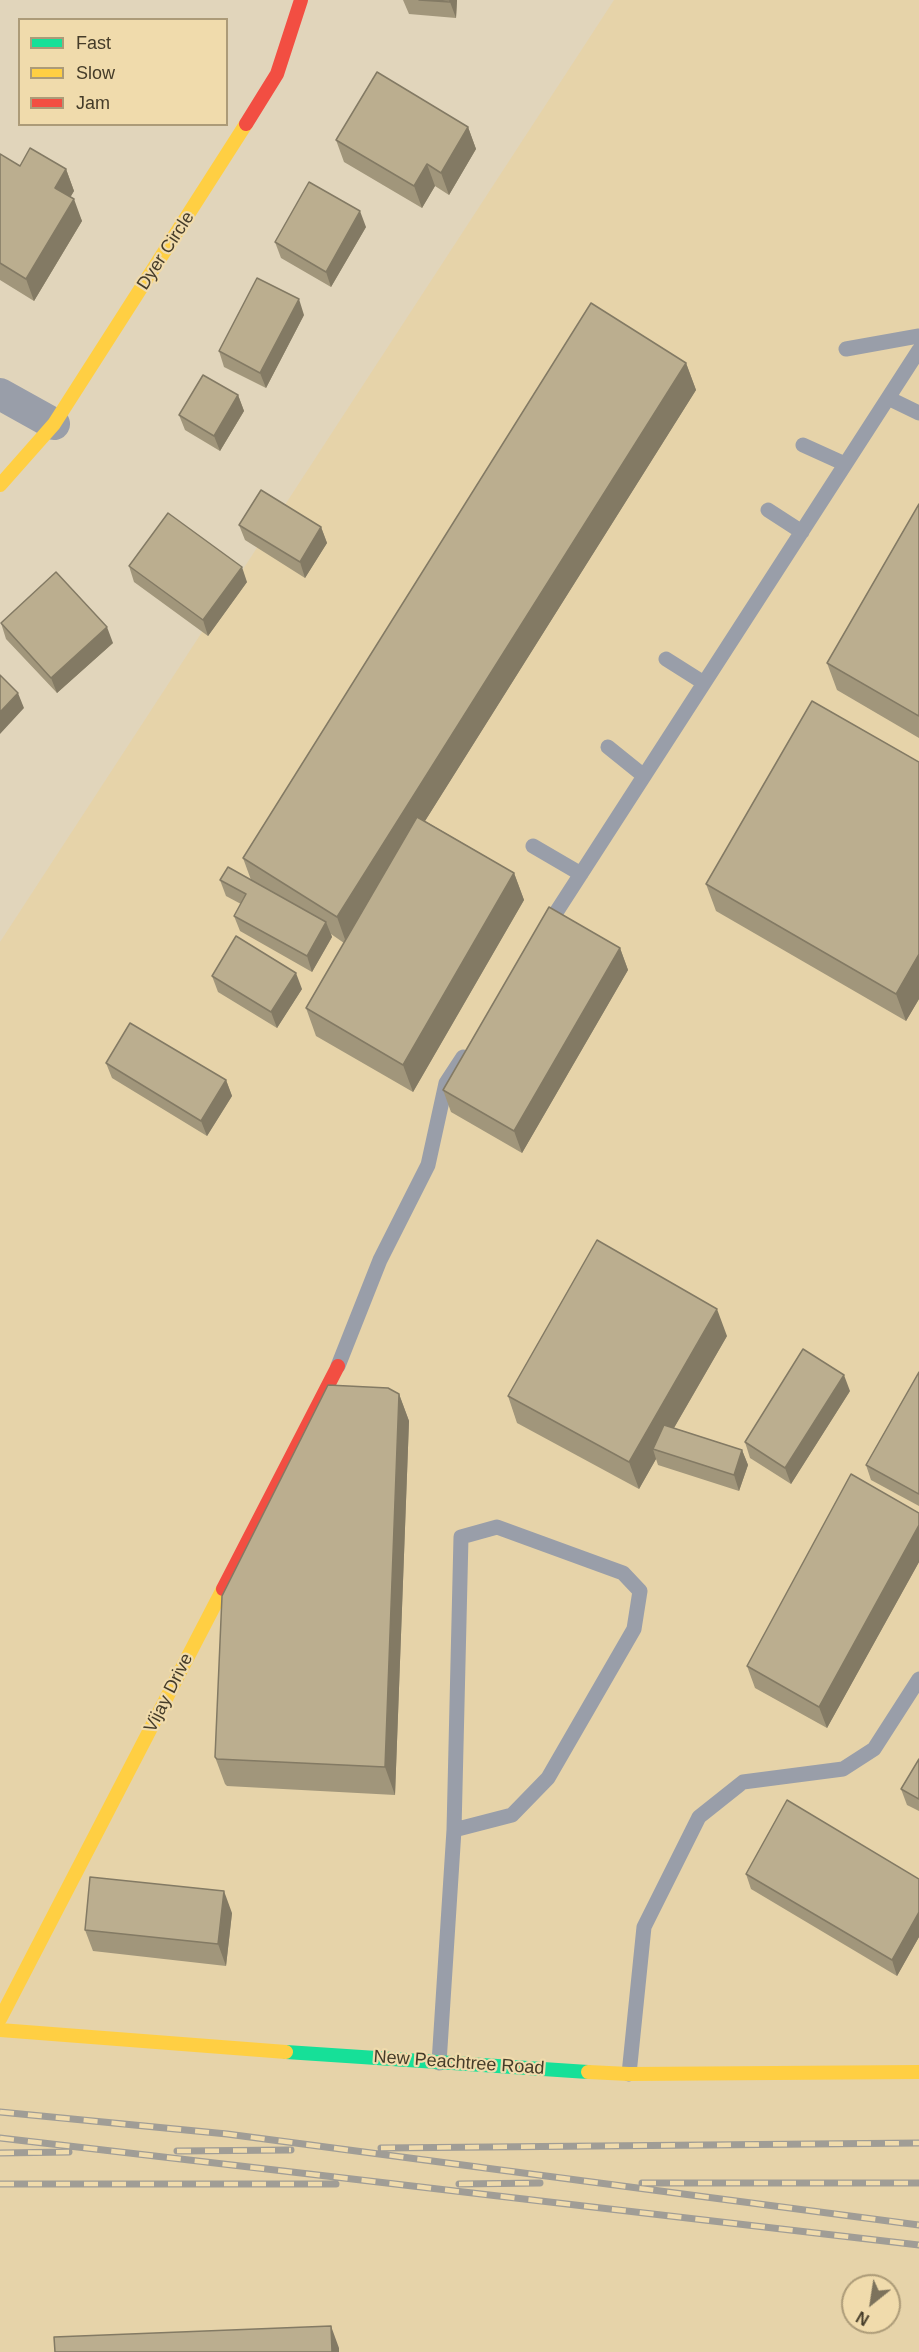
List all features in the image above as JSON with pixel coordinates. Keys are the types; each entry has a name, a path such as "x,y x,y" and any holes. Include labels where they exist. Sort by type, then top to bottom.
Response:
{"street":[{"name":"Dyer Circle","path":"0,485 54,424 210,183 277,74 301,0"},
{"path":"0,394 54,424"},
{"name":"Vijay Drive","path":"0,2019 338,1366"},
{"name":"New Peachtree Road","path":"0,2030 439,2063 629,2073 919,2072"}],"lane":[{"path":"846,349 919,336"},
{"path":"536,944 919,350"},
{"path":"888,398 919,413"},
{"path":"803,445 845,464"},
{"path":"768,510 802,532"},
{"path":"666,659 704,683"},
{"path":"608,747 644,776"},
{"path":"533,846 581,874"},
{"path":"338,1366 380,1260 428,1165 446,1083 472,1043"},
{"path":"439,2063 454,1830 461,1538 497,1527 623,1573 640,1591 633,1629 548,1778 512,1815 454,1830"},
{"path":"629,2073 644,1927 699,1817 743,1782 843,1769 874,1749 919,1679"}],"shaded area":[{"path":"614,0 919,0 919,2352 0,2352 0,942"}],"building":[{"path":"419,0 450,0 450,2"},
{"path":"377,72 468,127 441,173 427,164 414,186 336,140"},
{"path":"30,148 66,169 55,188 74,199 26,279 0,263 0,154 20,166"},
{"path":"309,182 360,211 326,272 275,242"},
{"path":"257,278 299,299 260,373 219,351"},
{"path":"591,303 686,363 337,917 243,858"},
{"path":"203,375 238,395 214,436 179,415"},
{"path":"261,490 321,527 300,562 239,525"},
{"path":"919,504 919,716 827,663"},
{"path":"168,513 242,567 203,620 129,566"},
{"path":"56,572 107,627 51,678 1,623"},
{"path":"0,675 18,693 0,712"},
{"path":"812,701 919,762 919,954 896,994 706,884"},
{"path":"417,817 514,873 403,1065 306,1008"},
{"path":"228,867 326,922 307,956 234,916 246,894 220,880"},
{"path":"549,907 620,948 514,1131 443,1090"},
{"path":"236,936 296,973 271,1012 212,976"},
{"path":"130,1023 226,1080 201,1121 106,1063"},
{"path":"597,1240 717,1309 629,1462 508,1396"},
{"path":"803,1349 844,1375 785,1468 745,1442"},
{"path":"919,1372 919,1494 866,1465"},
{"path":"328,1385 388,1388 399,1394 385,1767 217,1759 215,1757 222,1596"},
{"path":"664,1425 742,1450 734,1475 653,1449"},
{"path":"851,1474 919,1513 919,1525 819,1707 747,1666"},
{"path":"919,1759 919,1799 901,1789"},
{"path":"787,1800 919,1879 919,1912 892,1960 746,1874"},
{"path":"90,1877 224,1891 218,1944 85,1930"},
{"path":"331,2326 332,2352 55,2352 54,2337"}],"railway":[{"path":"0,2112 227,2134 919,2225"},
{"path":"0,2138 919,2245"},
{"path":"381,2148 919,2143"},
{"path":"177,2151 291,2150"},
{"path":"0,2153 69,2152"},
{"path":"459,2184 540,2183"},
{"path":"642,2183 919,2183"},
{"path":"0,2184 336,2184"}],"traffic: fast":[{"path":"286,2052 588,2072"}],"traffic: slow":[{"path":"0,485 54,424 246,124"},
{"path":"0,2019 223,1589"},
{"path":"0,2030 286,2052"},
{"path":"588,2072 629,2074 919,2072"}],"traffic: jam":[{"path":"246,124 277,74 301,0"},
{"path":"223,1589 338,1366"}]}
